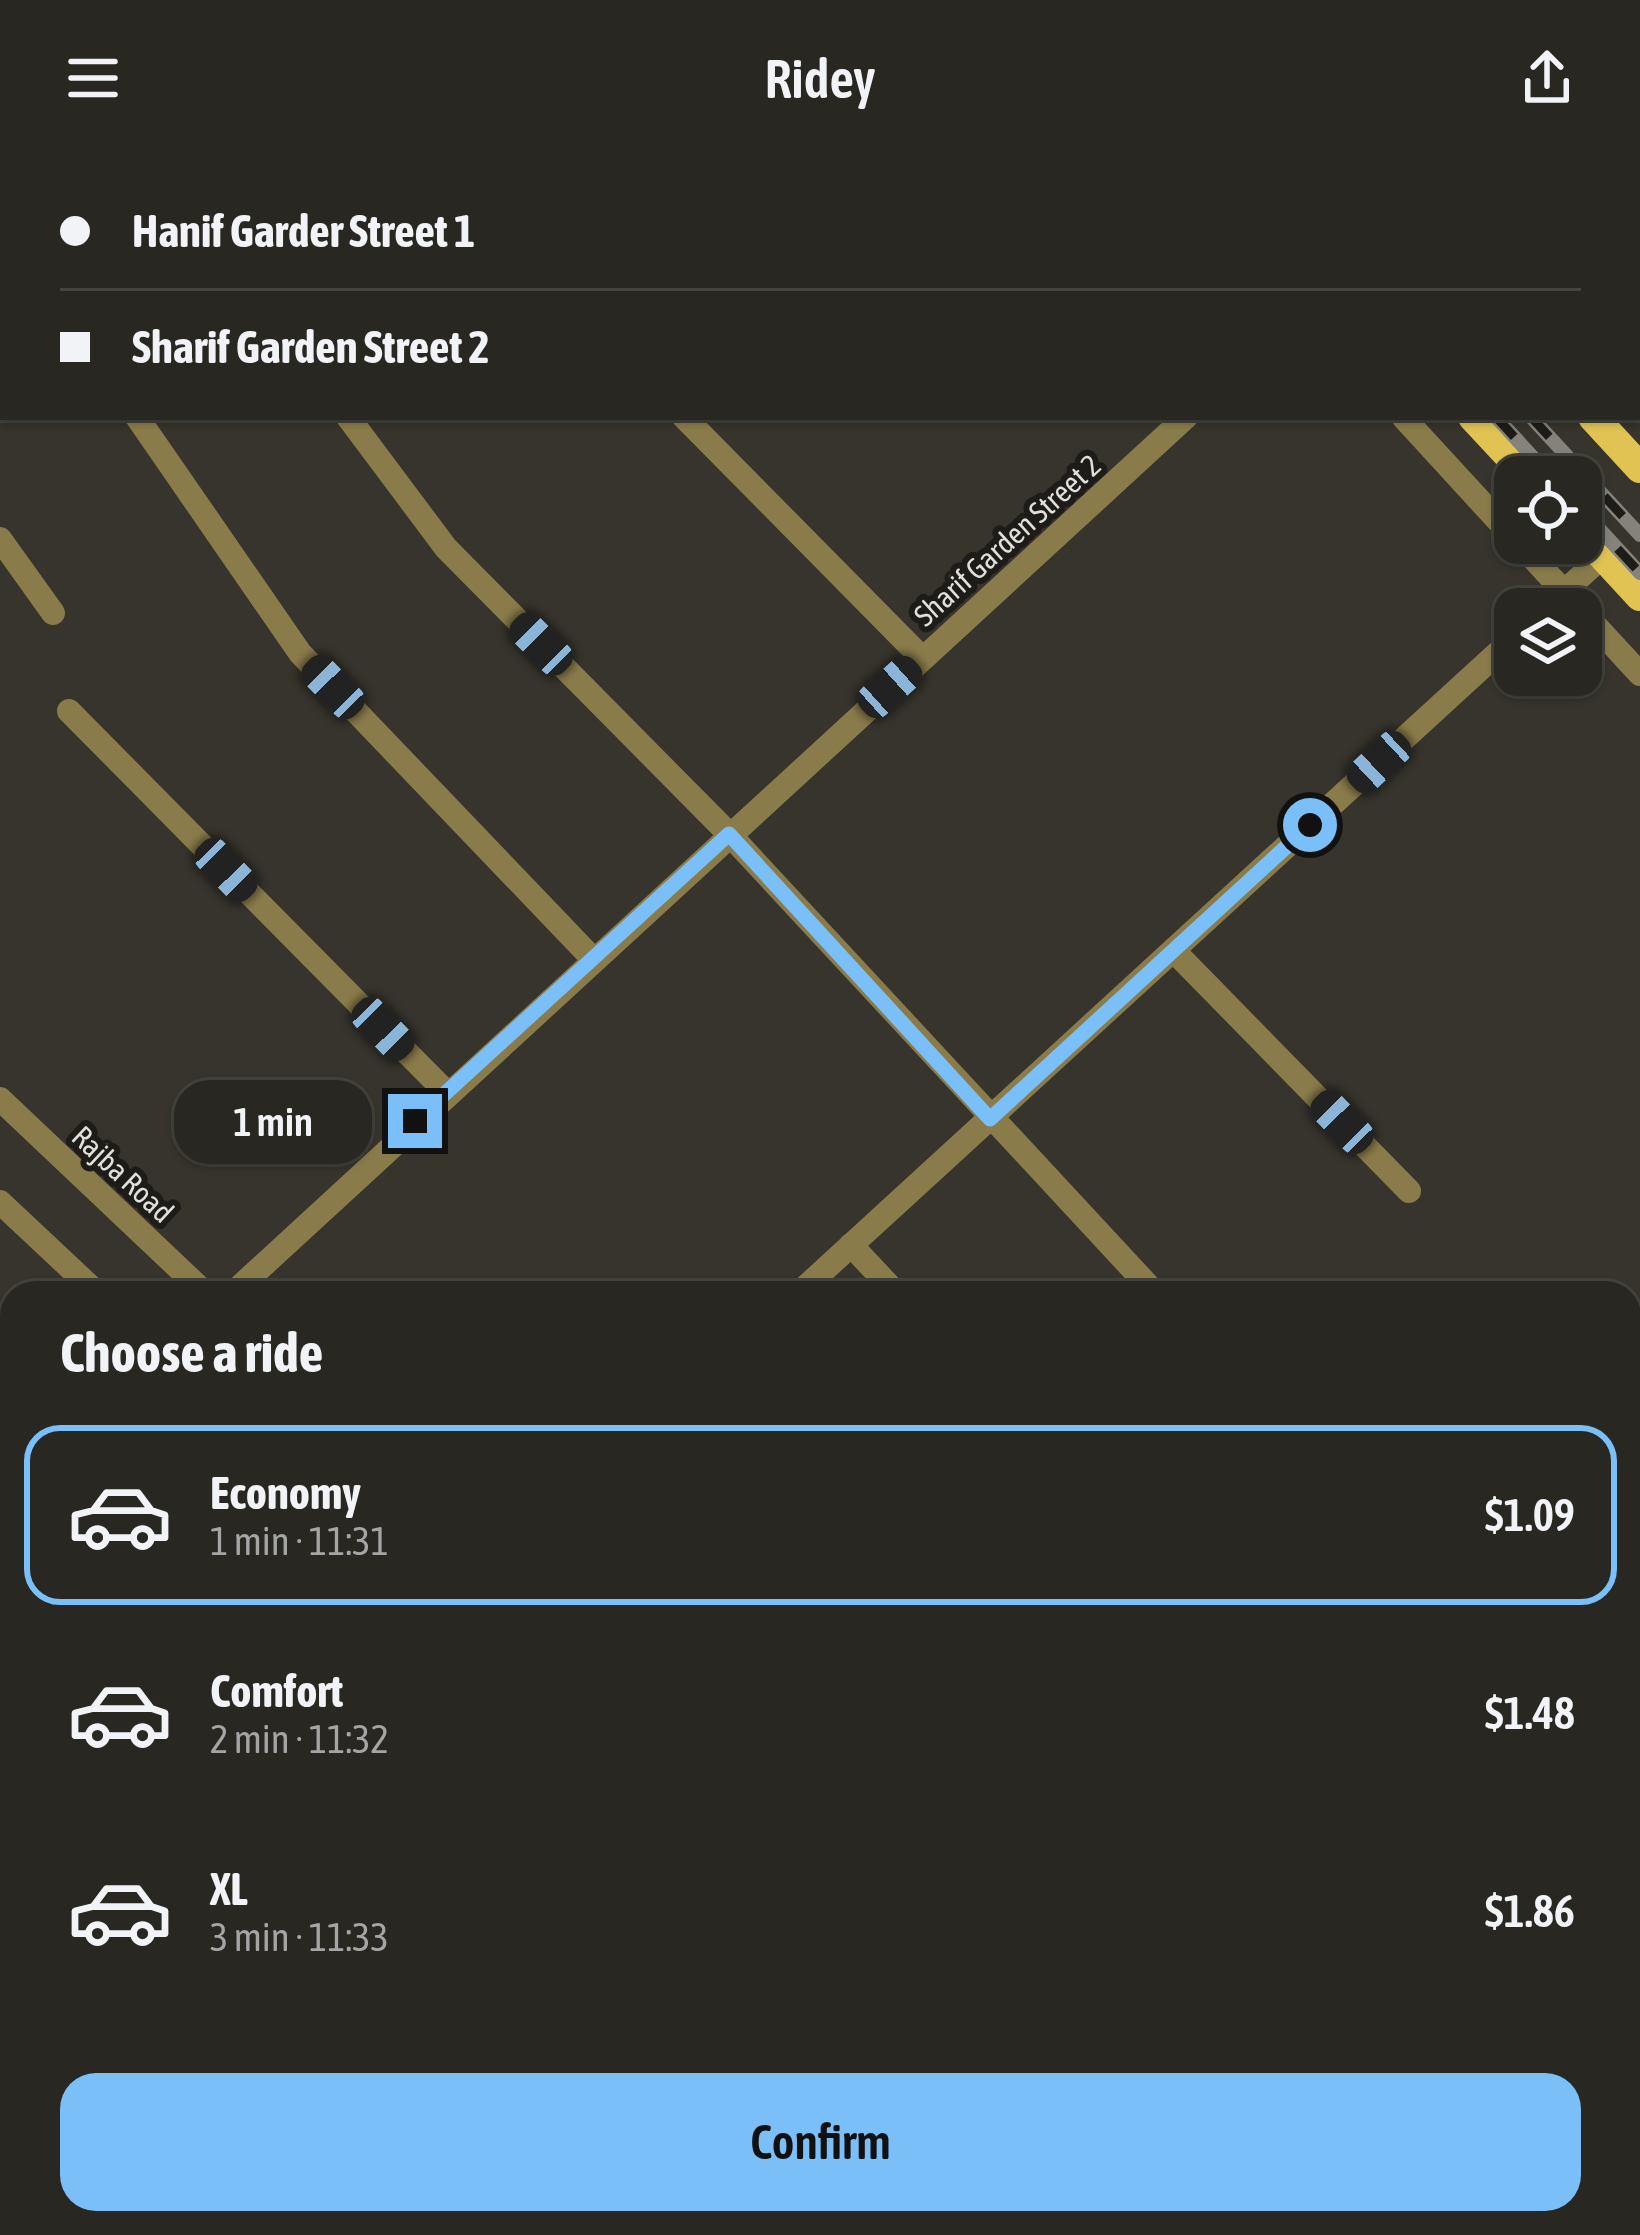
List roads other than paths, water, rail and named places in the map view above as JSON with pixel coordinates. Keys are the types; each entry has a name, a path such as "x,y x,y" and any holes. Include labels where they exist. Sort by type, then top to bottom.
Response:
{"main road":[{"path":"1476,420 1509,456"},
{"path":"1596,420 1640,468"},
{"path":"1603,556 1640,596"}],"street":[{"path":"139,420 300,653 592,958"},
{"path":"350,420 446,548 729,834 1144,1281"},
{"path":"687,420 922,658"},
{"name":"Sharif Garden Street 2","path":"246,1281 446,1092 1183,420"},
{"path":"1406,420 1494,516"},
{"path":"0,539 53,613"},
{"path":"1580,588 1603,556"},
{"path":"1535,564 1554,588"},
{"path":"1602,638 1640,674"},
{"path":"812,1281 1494,656"},
{"path":"69,711 446,1092"},
{"path":"1174,950 1408,1191"},
{"name":"Rajba Road","path":"0,1100 192,1281"},
{"path":"0,1202 84,1281"},
{"path":"851,1246 885,1281"}],"railway":[{"path":"1499,420 1532,456"},
{"path":"1534,420 1640,535"},
{"path":"1602,532 1640,573"}]}
